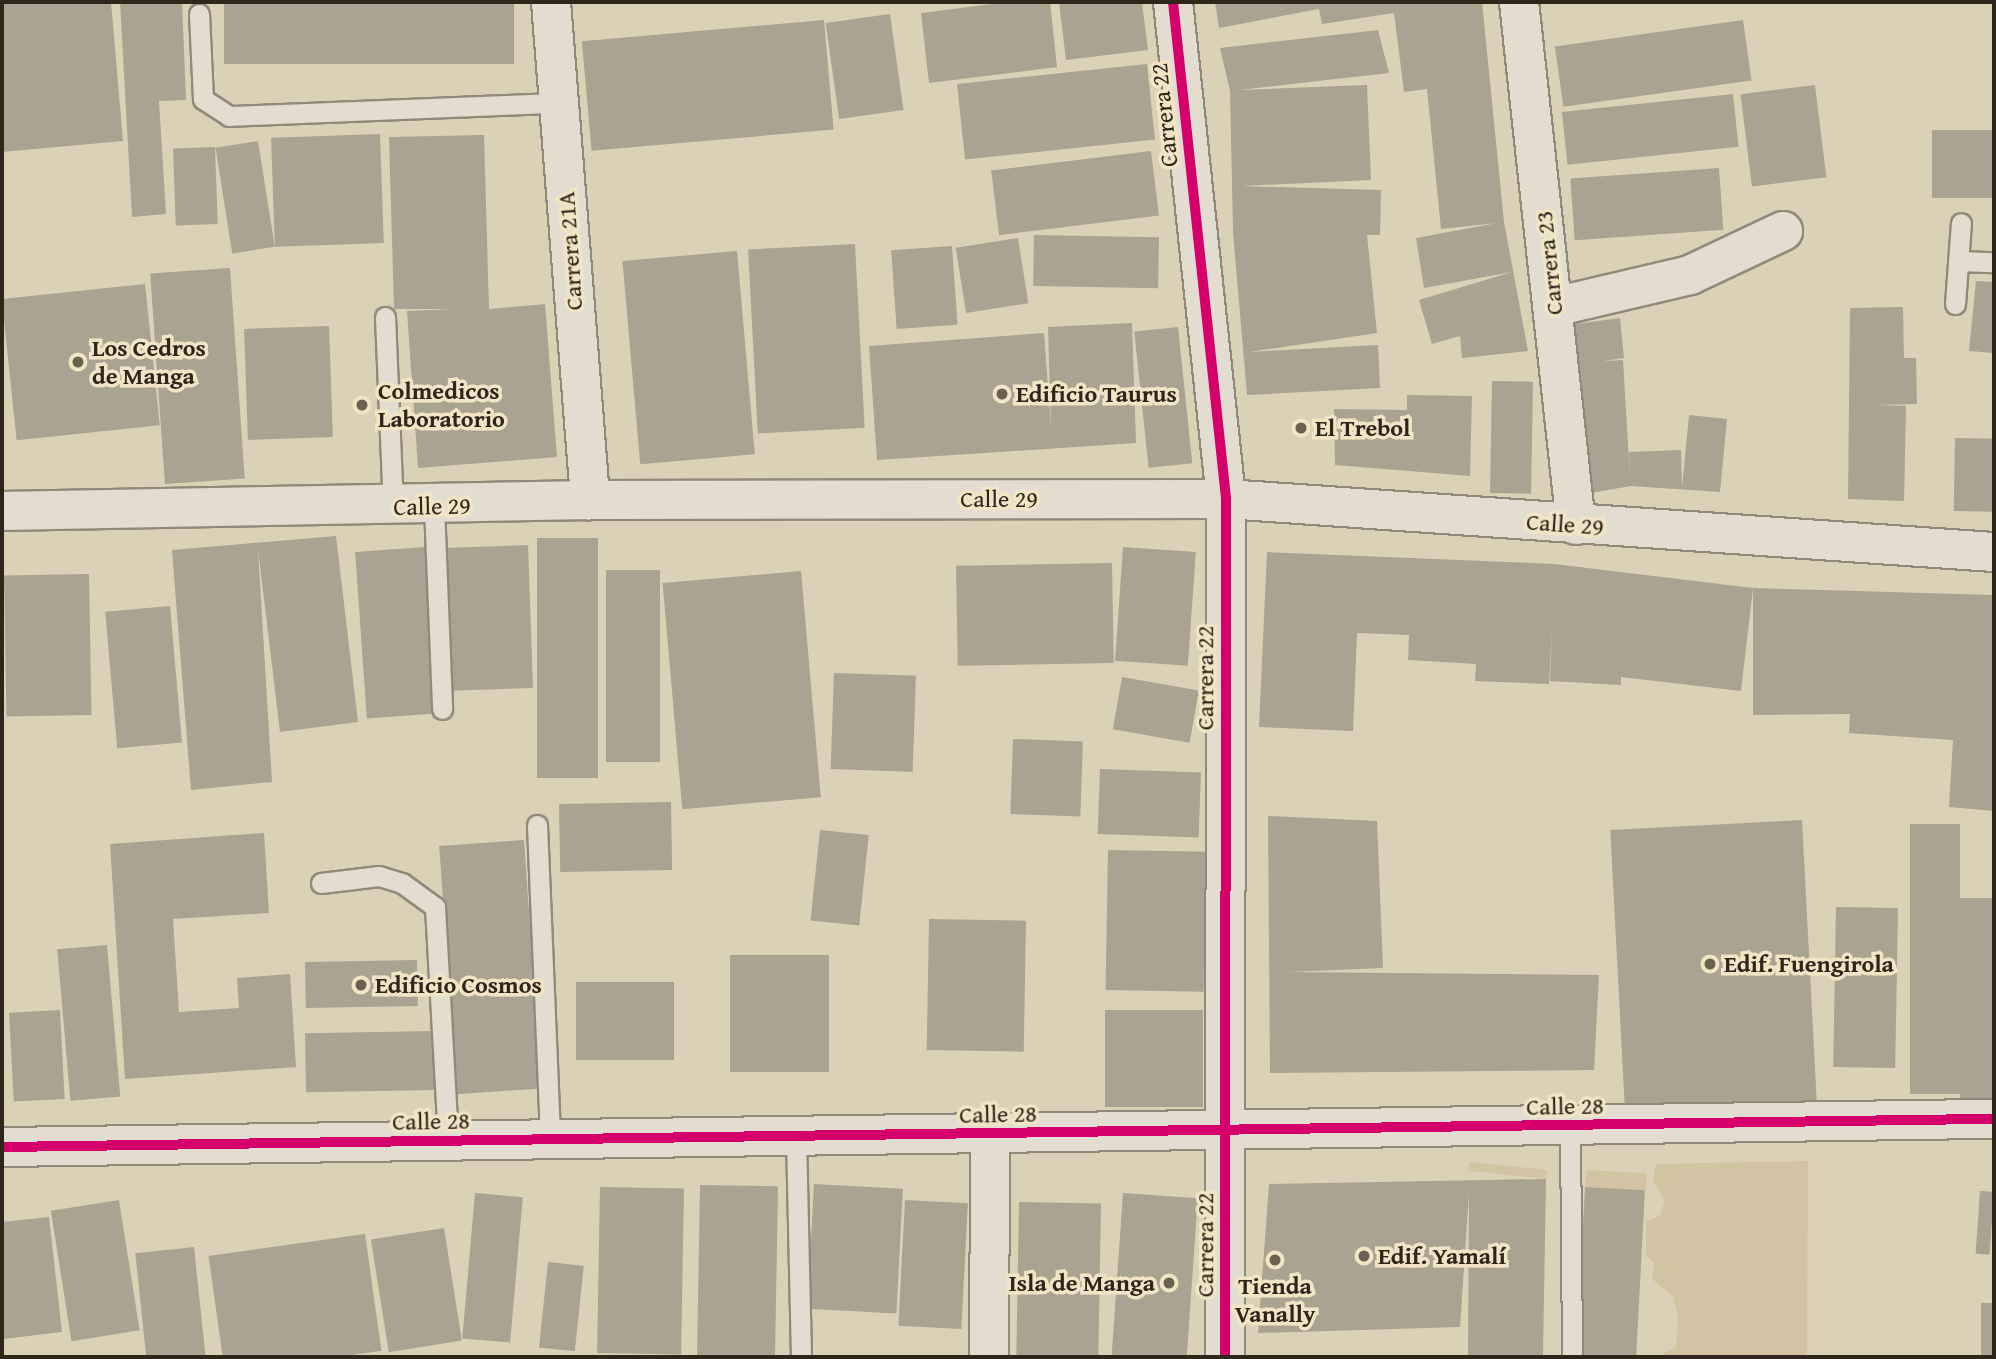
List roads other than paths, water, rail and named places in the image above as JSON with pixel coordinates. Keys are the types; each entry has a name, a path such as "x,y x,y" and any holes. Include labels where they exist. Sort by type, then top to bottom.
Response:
{"street":[{"name":"Carrera 22","path":"1173,2 1226,499 1226,1357"},
{"name":"Carrera 23","path":"1519,2 1576,525"},
{"name":"Carrera 21A","path":"560,3 559,103 590,500"},
{"path":"1554,307 1690,275 1783,231"},
{"name":"Calle 29","path":"2,511 393,507 590,500 1226,499 1994,552"},
{"name":"Calle 28","path":"2,1147 1226,1132 1994,1119"},
{"path":"989,1353 990,1135"}],"lane":[{"path":"199,14 203,99 229,116 559,103"},
{"path":"1955,304 1961,223"},
{"path":"1958,261 1994,262"},
{"path":"385,317 393,507"},
{"path":"434,506 442,709"},
{"path":"537,825 550,1141"},
{"path":"321,883 379,876 402,883 435,907 448,1142"},
{"path":"1570,1127 1572,1357"},
{"path":"796,1138 801,1357"}],"place":[{"name":"Los Cedros de Manga","path":"78,362"},
{"name":"Edificio Taurus","path":"1002,394"},
{"name":"Colmedicos Laboratorio","path":"362,405"},
{"name":"El Trebol","path":"1301,428"},
{"name":"Edif. Fuengirola","path":"1710,964"},
{"name":"Edificio Cosmos","path":"361,985"},
{"name":"Edif. Yamalí","path":"1364,1256"},
{"name":"Tienda Vanally","path":"1275,1260"},
{"name":"Isla de Manga","path":"1169,1283"}]}
